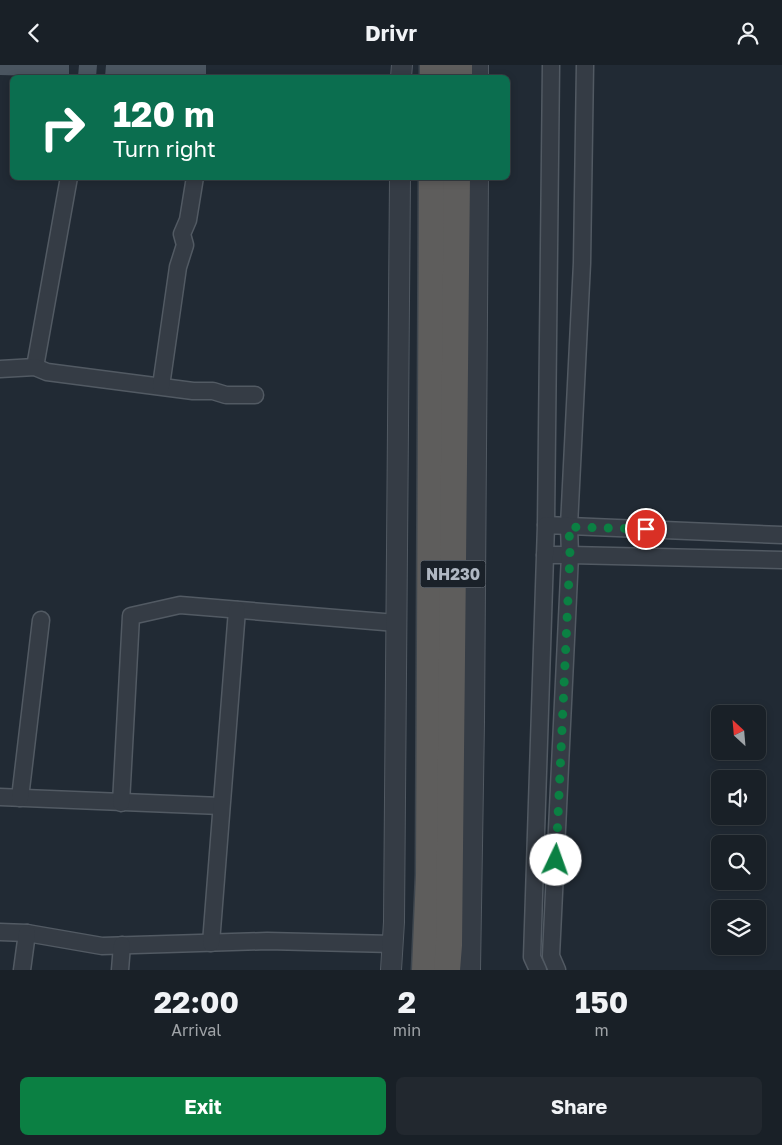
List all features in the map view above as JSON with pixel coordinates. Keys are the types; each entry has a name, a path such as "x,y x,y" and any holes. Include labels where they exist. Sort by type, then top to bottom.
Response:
{"highway":[{"name":"NH230","path":"425,970 429,875 432,180"},
{"name":"NH230","path":"447,970 450,925 457,180"}],"street":[{"path":"538,970 532,957 546,525 552,65"},
{"path":"557,970 551,956 582,263 585,65"},
{"path":"35,367 68,180"},
{"path":"161,386 178,267 185,245 182,234 188,220 195,180"},
{"path":"391,970 393,944 400,180"},
{"path":"470,970 475,692 478,180"},
{"path":"0,369 35,367 47,372 192,391 213,391 226,395 255,395"},
{"path":"546,525 782,535"},
{"path":"545,555 782,560"},
{"path":"121,803 131,616 180,605 396,623"},
{"path":"211,943 237,610"},
{"path":"20,798 41,620"},
{"path":"0,797 221,806"},
{"path":"0,932 27,933 102,946 267,941 393,944"},
{"path":"22,970 27,933"},
{"path":"120,970 122,945"}],"building":[{"path":"0,65 69,65 69,75 0,75"},
{"path":"79,65 97,65 96,75 78,75"},
{"path":"106,65 206,65 206,75 105,75"}],"route":[{"path":"556,860 570,555 569,527 646,529"}]}
